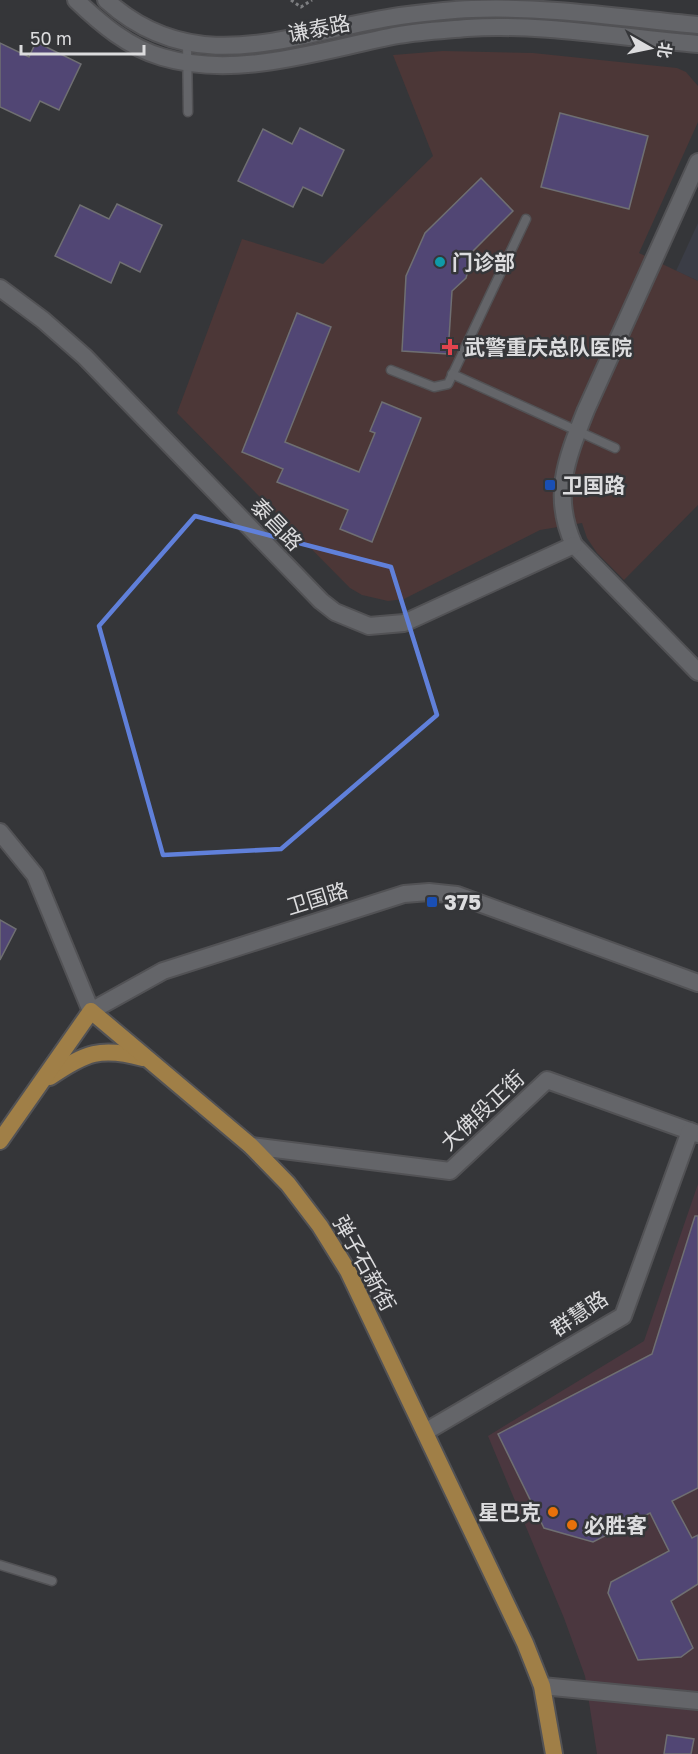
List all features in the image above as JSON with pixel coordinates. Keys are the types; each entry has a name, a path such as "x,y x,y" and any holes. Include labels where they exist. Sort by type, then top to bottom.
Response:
{"main road":[{"name":"弹子石新街","path":"92,1011 251,1146 288,1184 320,1226 348,1271 525,1643 542,1686 554,1754"},
{"path":"0,1141 92,1011"},
{"path":"41,1083 70,1063 101,1051 119,1051 149,1060"}],"street":[{"name":"谦泰路","path":"76,0 105,27 133,45 160,57 208,66 261,62 403,34 470,28 531,29 698,44"},
{"name":"谦泰路","path":"106,0 143,28 187,43 209,46 260,45 399,16 471,9 536,9 698,25"},
{"path":"698,162 578,431 564,477 561,502 564,524 574,545 698,672"},
{"name":"泰昌路","path":"0,288 43,320 85,357 321,601 351,621 369,627 404,623 574,545"},
{"path":"0,832 35,875 92,1011"},
{"name":"卫国路","path":"92,1011 163,970 404,894 429,892 458,895 698,983"},
{"name":"大佛段正街","path":"251,1146 450,1171 547,1080 694,1133"},
{"name":"群慧路","path":"425,1432 623,1316 694,1133"},
{"path":"542,1686 698,1701"}],"lane":[{"path":"187,43 188,112"},
{"path":"391,370 434,387 448,384 526,219"},
{"path":"453,374 615,448"},
{"path":"0,1565 52,1581"}],"path":[{"path":"291,0 301,7 312,0"}],"highlighted area":[{"path":"195,516 391,567 437,715 281,849 163,855 99,626"}],"shaded area":[{"name":"武警重庆总队医院","path":"443,51 533,53 677,68 686,72 698,86 698,122 639,253 698,281 698,505 624,580 597,553 587,538 582,523 540,530 404,599 388,601 362,595 350,588 177,413 242,239 323,264 433,156 393,55"},
{"path":"698,223 698,281 676,271"},
{"path":"698,1184 698,1754 597,1754 585,1676 564,1618 488,1436 644,1341"}],"building":[{"path":"36,42 81,64 59,110 40,101 30,121 0,107 0,43 29,57"},
{"path":"560,113 648,136 629,209 541,187"},
{"path":"300,128 344,150 322,196 303,187 293,207 238,181 263,129 292,144"},
{"name":"门诊部","path":"481,178 513,211 467,257 469,267 466,278 452,291 448,354 402,351 406,276 425,233"},
{"path":"117,204 162,225 140,272 120,262 111,283 55,256 80,205 109,219"},
{"path":"297,313 331,327 285,442 359,472 375,433 370,431 382,402 421,418 372,542 340,529 348,510 277,482 283,469 242,452"},
{"path":"0,920 16,929 0,960"},
{"path":"695,1216 698,1216 698,1488 672,1501 692,1538 698,1535 698,1584 671,1601 693,1648 681,1657 638,1660 608,1593 611,1582 669,1551 650,1513 593,1542 544,1528 498,1434 652,1354"},
{"path":"667,1735 694,1739 691,1754 664,1754"}],"place":[{"name":"门诊部","path":"440,262"},
{"name":"武警重庆总队医院","path":"450,347"},
{"name":"卫国路","path":"550,485"},
{"name":"375","path":"432,902"},
{"name":"星巴克","path":"553,1512"},
{"name":"必胜客","path":"572,1525"}]}
